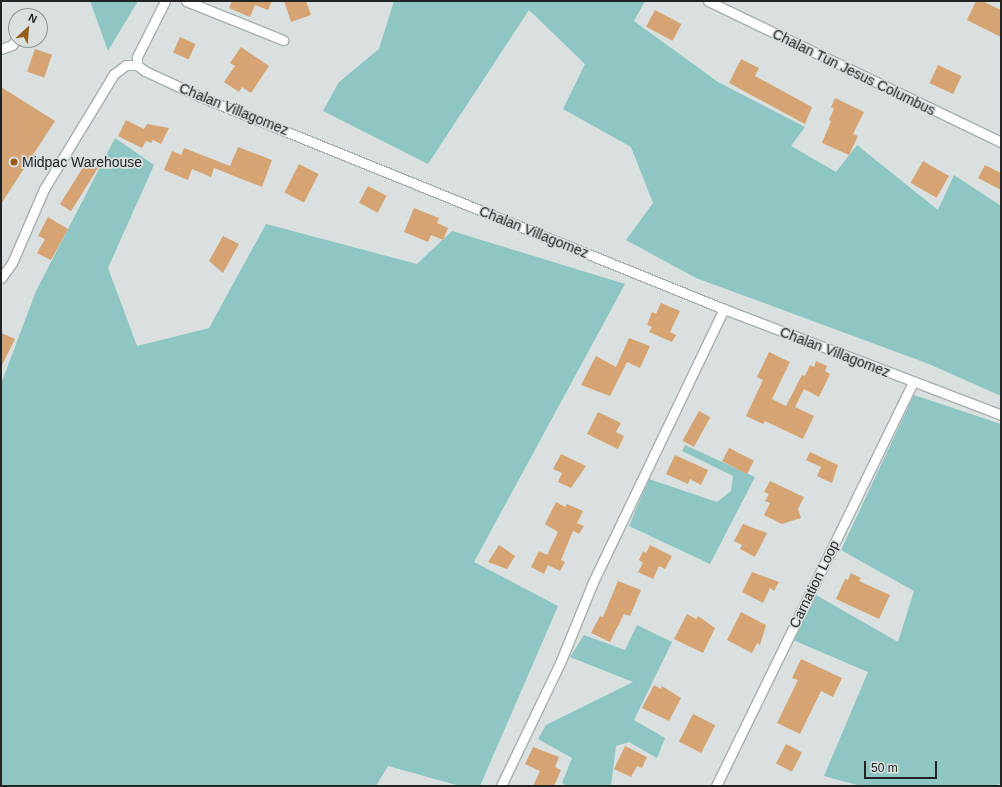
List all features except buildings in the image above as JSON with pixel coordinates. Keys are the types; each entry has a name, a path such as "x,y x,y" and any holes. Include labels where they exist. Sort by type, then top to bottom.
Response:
{"street":[{"path":"1,278 12,263 44,188 114,74 126,65 137,64 138,51 165,1"},
{"path":"186,1 283,40"},
{"name":"Chalan Tun Jesus Columbus","path":"708,1 1001,142"},
{"name":"Chalan Villagomez","path":"137,64 145,71 201,97 724,309 1001,415"},
{"path":"501,786 556,670 593,582 724,309"},
{"name":"Carnation Loop","path":"716,786 913,382"}],"shaded area":[{"path":"90,1 138,1 108,51"},
{"path":"394,1 645,1 634,21 718,82 805,127 791,146 836,172 857,145 938,210 954,175 1001,206 1001,396 929,364 696,278 626,240 653,203 631,147 563,109 585,64 529,10 428,164 323,111 339,82 379,49"},
{"path":"115,138 154,165 108,268 137,346 209,328 266,224 417,264 452,231 625,284 474,562 558,606 480,786 460,786 388,766 376,786 1,786 1,384 36,291"},
{"path":"914,395 1001,424 1001,783 995,786 861,786 824,776 868,672 793,640 816,595 898,642 914,591 841,550"},
{"path":"685,445 755,477 710,564 629,526 649,479 717,502 731,491 733,476 682,451"},
{"path":"637,625 672,642 634,720 665,738 657,758 629,742 616,746 611,786 567,786 562,783 572,758 538,739 546,725 633,682 570,657 584,635 625,650"}],"place":[{"name":"Midpac Warehouse","path":"14,162"}]}
